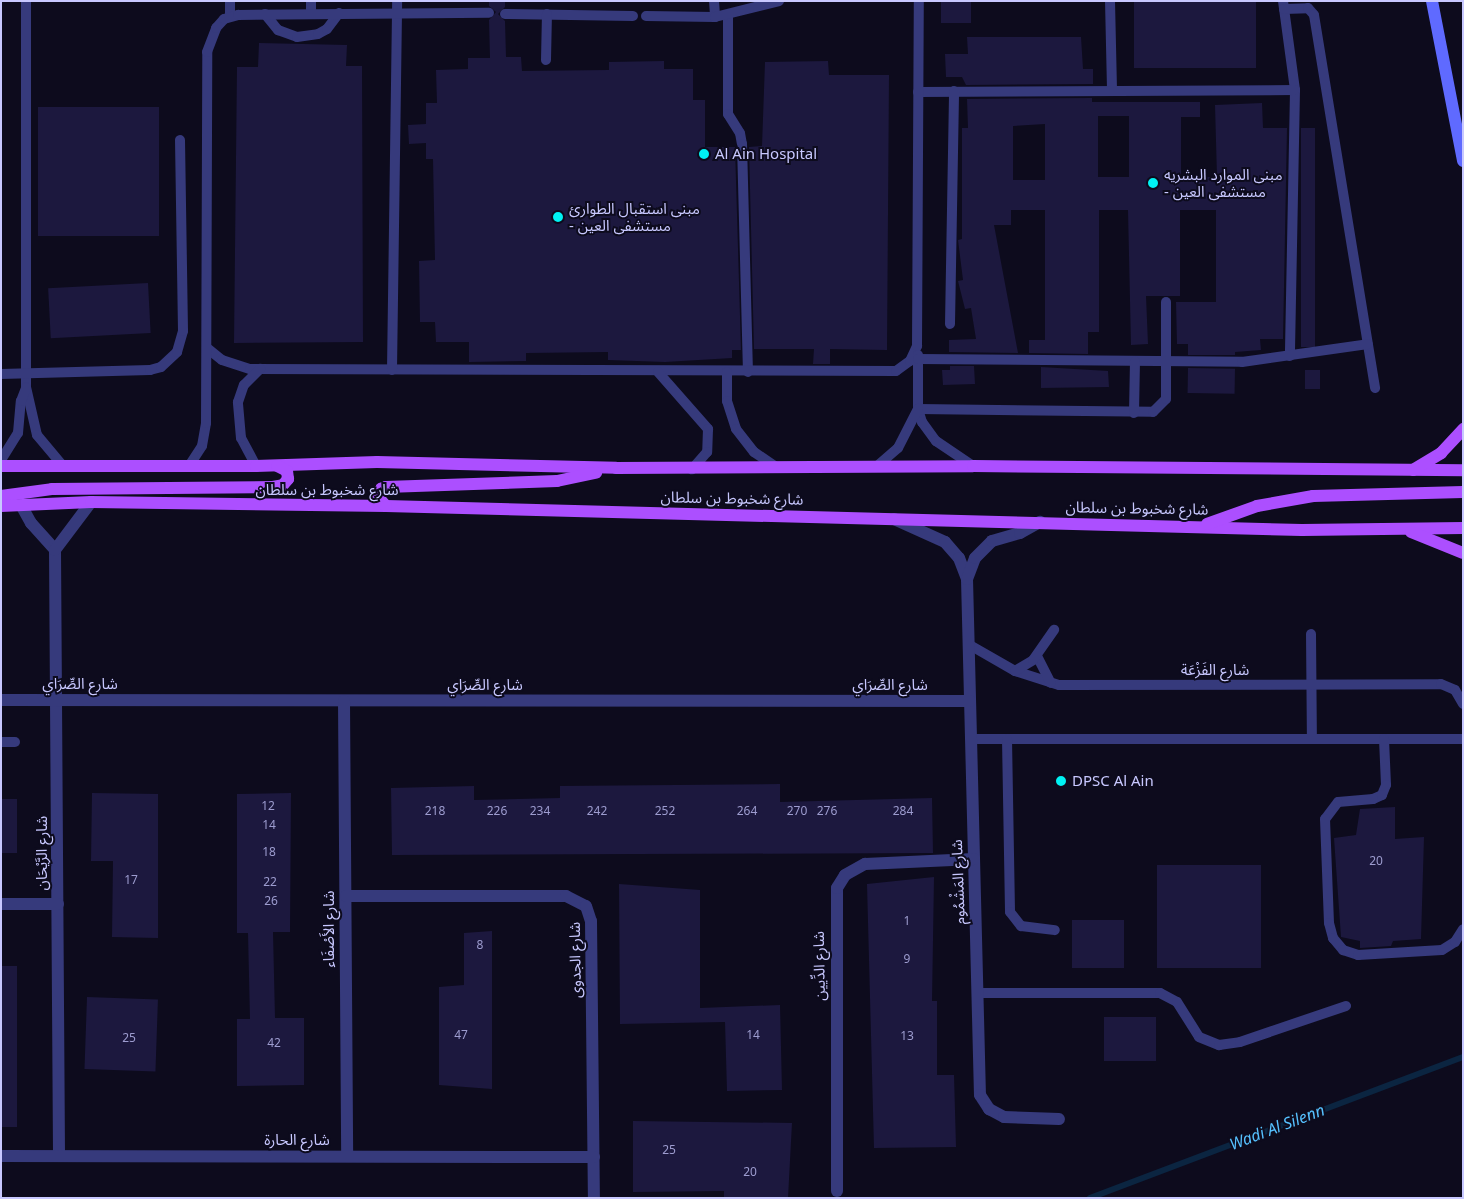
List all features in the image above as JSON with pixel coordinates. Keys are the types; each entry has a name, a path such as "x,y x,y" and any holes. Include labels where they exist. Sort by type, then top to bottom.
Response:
{"main road":[{"path":"1411,471 1441,453 1463,429"},
{"name":"شارع شخبوط بن سلطان","path":"1,466 276,466 377,462 692,469 973,466 1463,470"},
{"path":"1,496 52,489 273,487 283,484 288,479 287,471 276,466"},
{"path":"386,506 378,497 381,489 386,487 557,481 616,468"},
{"path":"1205,525 1257,506 1312,496 1463,492"},
{"name":"شارع شخبوط بن سلطان","path":"1,506 91,502 386,506 1205,525 1302,530 1463,528"},
{"path":"1399,528 1463,553"}],"street":[{"path":"1432,1 1463,161"},
{"path":"21,505 31,523 55,550 91,502"},
{"name":"شارع المَشْمُوم","path":"894,519 945,542 959,558 967,580 980,1086 984,1103 1004,1117 1059,1119"},
{"name":"شارع المَشْمُوم","path":"967,580 975,558 992,541 1020,533 1040,522"},
{"name":"شارع الرَّيْحَان","path":"55,550 58,700 59,1156"},
{"name":"شارع الصِّرَاي","path":"1,700 970,701"},
{"name":"شارع الأَصْفَاء","path":"344,701 347,1156"},
{"name":"شارع الدِّيين","path":"838,1191 837,888 845,875 865,864 974,859"},
{"name":"شارع الجدوى","path":"346,896 566,896 586,906 591,921 594,1198"},
{"path":"1,904 58,904"},
{"name":"شارع الحارة","path":"1,1156 594,1157"}],"lane":[{"path":"26,1 26,387 37,435 63,466"},
{"path":"230,1 230,16"},
{"path":"311,1 311,13"},
{"path":"714,1 715,17"},
{"path":"646,16 715,17 779,1"},
{"path":"876,468 898,448 918,409 919,1"},
{"path":"1110,1 1112,91"},
{"path":"1290,356 1295,90 1284,5 1308,8 1314,15 1375,388"},
{"path":"392,370 397,6"},
{"path":"189,466 199,451 205,434 207,52 216,28 230,16 339,13 397,6 489,13"},
{"path":"265,14 278,30 297,38 318,34 327,29 339,13"},
{"path":"505,14 633,16"},
{"path":"546,60 547,14"},
{"path":"728,15 728,114 740,133 742,144 748,372"},
{"path":"918,92 1295,90"},
{"path":"950,324 954,91"},
{"path":"1,374 150,370 161,367 178,352 183,331 180,140"},
{"path":"918,409 1153,412 1163,405 1166,361 1166,302"},
{"path":"918,359 1242,362 1368,344"},
{"path":"206,348 231,365 260,369 888,373 910,361 917,346"},
{"path":"1134,413 1135,361"},
{"path":"256,466 241,438 238,402 244,385 260,369"},
{"path":"658,372 708,429 707,452 692,469"},
{"path":"727,372 727,401 736,429 754,452 779,469"},
{"path":"1,460 18,433 21,401 26,387"},
{"path":"918,409 936,441 973,466"},
{"path":"1015,671 1037,656 1054,630"},
{"path":"1311,634 1312,739"},
{"name":"شارع الفَزْعَة","path":"968,644 1015,671 1051,683 1076,686 1441,684 1455,690 1463,704"},
{"path":"1037,656 1051,683"},
{"path":"971,739 1463,739"},
{"path":"1007,739 1010,912 1016,922 1027,928 1055,930"},
{"path":"1384,739 1386,786 1382,795 1373,799 1338,802 1325,819 1330,931 1337,944 1358,955 1442,950 1455,942 1463,929"},
{"path":"1,742 14,742"},
{"path":"977,993 1160,993 1177,1002 1199,1037 1219,1044 1240,1042 1346,1006"}],"building":[{"path":"489,1 505,1 505,7 498,14 505,21 506,57 521,57 522,71 609,70 609,62 664,61 664,69 693,69 693,100 705,100 705,147 735,147 741,350 732,350 732,358 665,362 608,360 608,352 526,353 526,361 469,362 469,342 436,342 435,322 420,322 419,261 435,260 433,159 426,159 426,143 409,144 408,125 426,124 426,103 437,103 436,70 468,69 468,58 490,58 489,20 496,12 489,6"},
{"path":"941,1 971,1 971,23 941,23"},
{"path":"1134,1 1256,1 1256,68 1134,68"},
{"path":"967,37 1081,37 1083,69 1093,69 1093,84 966,85 962,77 946,77 945,54 968,54"},
{"path":"259,43 347,45 346,66 362,66 363,342 234,343 237,67 258,67"},
{"path":"828,61 829,75 889,75 887,350 830,349 830,364 813,364 814,349 754,349 749,147 762,146 765,62"},
{"path":"1092,98 1092,102 1200,102 1200,117 1181,117 1181,177 1217,177 1215,105 1262,103 1263,128 1287,128 1283,339 1260,339 1261,350 1235,352 1235,355 1188,355 1188,344 1177,344 1176,302 1216,302 1216,210 1180,210 1180,296 1146,296 1148,344 1131,345 1128,210 1099,210 1099,332 1088,332 1088,354 1029,353 1029,340 1045,340 1045,210 1011,210 1011,225 994,225 1018,353 949,352 949,340 976,339 971,308 965,309 958,281 963,280 958,240 962,239 962,128 968,128 967,99","holes":["1098,116 1129,116 1129,177 1098,177","1045,124 1045,180 1013,180 1013,126"]},
{"path":"38,107 159,107 159,236 38,236"},
{"path":"1301,128 1315,128 1315,347 1301,347"},
{"path":"148,283 151,333 51,338 48,288"},
{"path":"950,366 974,366 975,384 943,385 942,370 950,370"},
{"path":"1041,367 1108,371 1109,387 1041,388"},
{"path":"1188,368 1235,369 1235,394 1188,393"},
{"path":"1305,370 1320,370 1320,389 1305,389"},
{"path":"780,784 780,802 932,798 933,853 392,855 391,788 474,786 474,800 560,798 560,786"},
{"path":"92,793 158,794 158,938 112,937 113,861 91,861"},
{"path":"291,793 290,932 273,932 275,1018 304,1018 304,1085 237,1086 237,1019 250,1019 248,933 237,933 237,794"},
{"path":"1,799 17,799 17,853 1,853"},
{"path":"1395,807 1395,839 1424,837 1421,939 1393,941 1391,946 1360,948 1360,941 1341,937 1334,838 1356,835 1360,809"},
{"path":"1157,865 1261,865 1261,968 1157,968"},
{"path":"934,877 932,1001 937,1001 937,1075 954,1075 956,1147 874,1148 867,884"},
{"path":"619,884 700,890 700,1008 780,1005 782,1090 727,1091 725,1022 620,1024"},
{"path":"1072,920 1124,920 1124,968 1072,968"},
{"path":"492,931 492,1089 439,1085 439,987 464,985 464,933"},
{"path":"1,966 17,966 17,1127 1,1127"},
{"path":"87,997 158,999 155,1071 84,1069"},
{"path":"1104,1017 1156,1017 1156,1061 1104,1061"},
{"path":"633,1121 792,1123 788,1198 724,1198 724,1191 633,1192"}],"waterway":[{"name":"Wadi Al Silenn","path":"1090,1198 1463,1057"}],"place":[{"name":"Al Ain Hospital","path":"704,154"},
{"name":"مبنى الموارد البشريه - مستشفى العين","path":"1153,183"},
{"name":"مبنى استقبال الطوارئ - مستشفى العين","path":"558,217"},
{"name":"DPSC Al Ain","path":"1061,781"}]}
